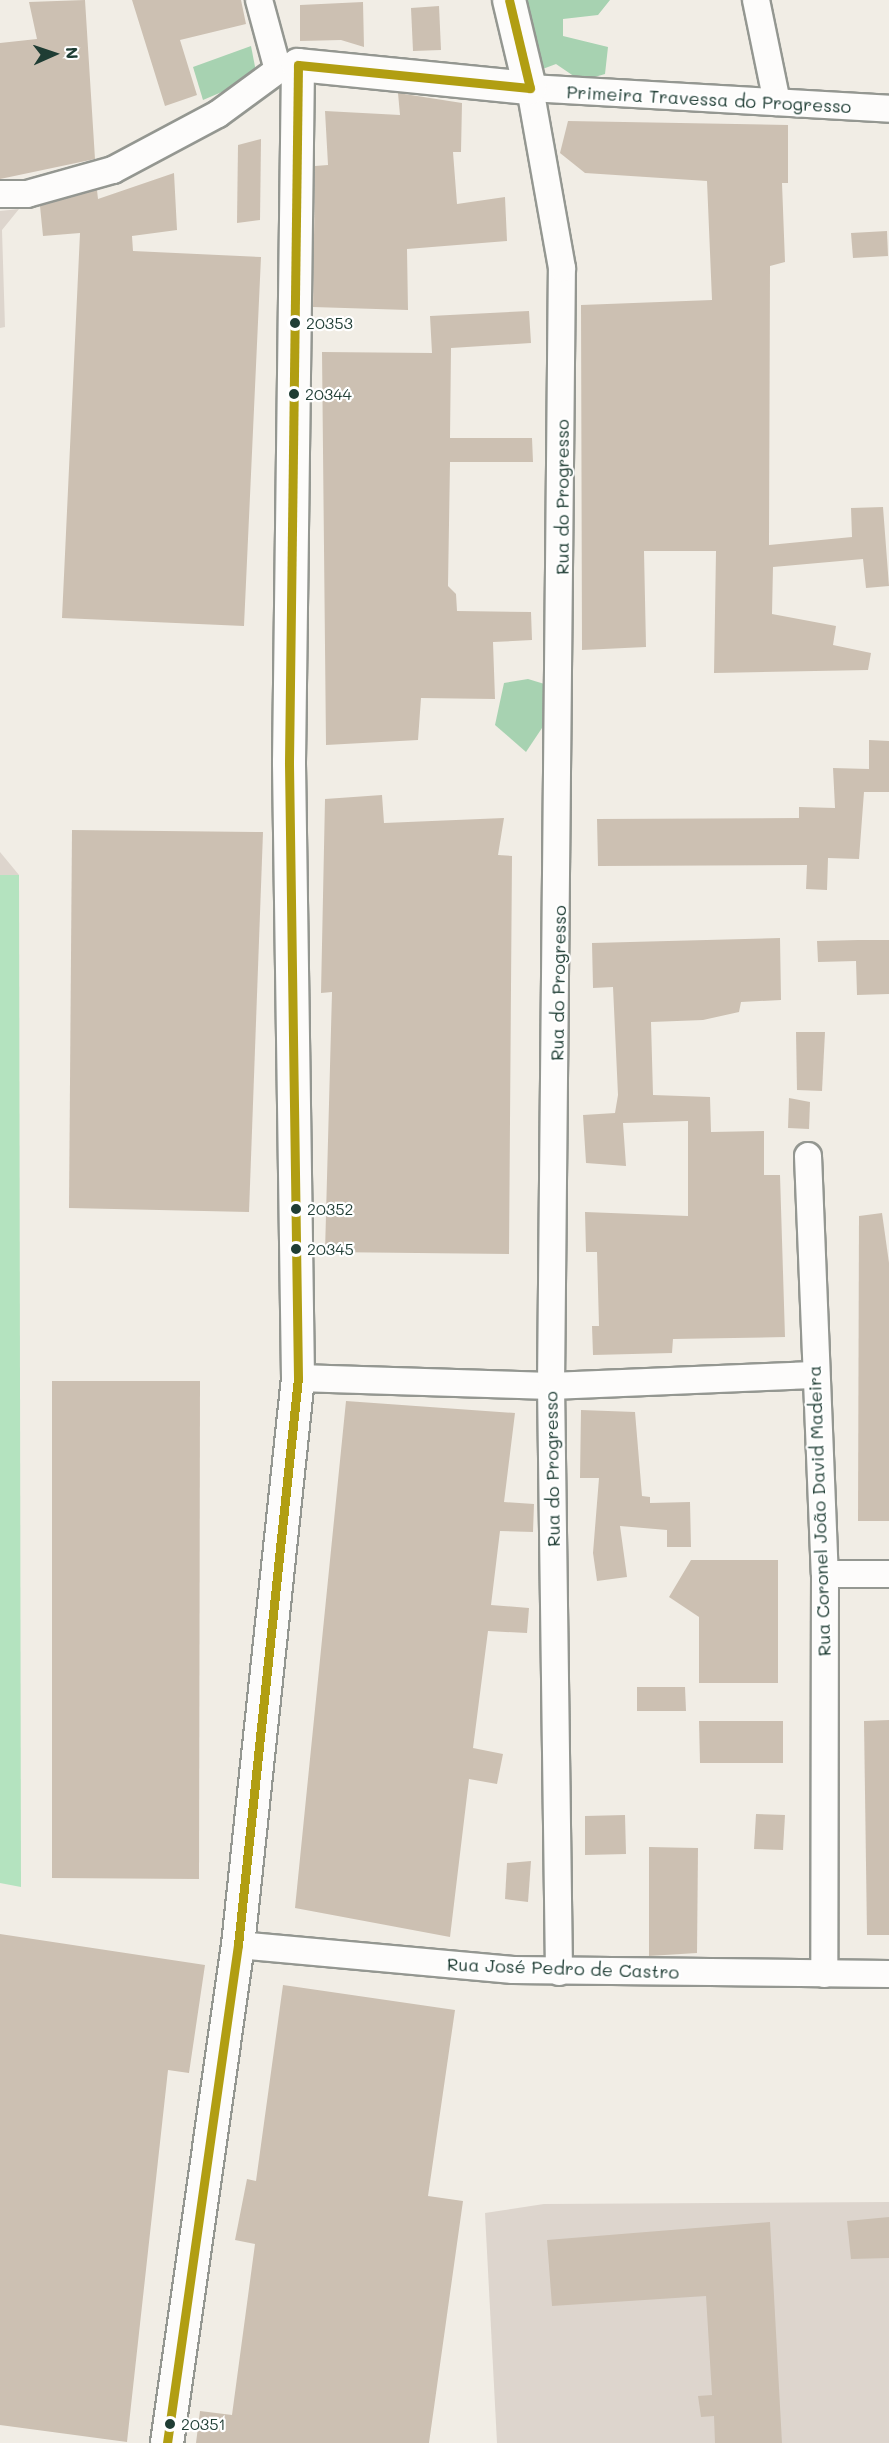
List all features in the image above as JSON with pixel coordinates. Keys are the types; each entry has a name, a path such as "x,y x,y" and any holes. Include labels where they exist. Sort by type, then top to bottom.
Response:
{"street":[{"path":"167,2443 238,1945 298,1378 289,762 288,68 258,0"},
{"name":"Rua do Progresso","path":"509,0 530,88 562,268 551,1386 559,1972"},
{"path":"756,0 777,102"},
{"path":"0,195 53,188 148,154 218,114 288,68 530,88"},
{"name":"Primeira Travessa do Progresso","path":"530,88 889,109"},
{"name":"Rua Coronel João David Madeira","path":"808,1156 814,1375 825,1574 824,1974"},
{"path":"298,1378 551,1386 814,1375"},
{"path":"825,1574 889,1574"},
{"name":"Rua José Pedro de Castro","path":"238,1945 559,1972 889,1974"}],"shaded area":[{"path":"19,209 2,230 5,327 0,328 0,211"},
{"path":"0,852 19,875 0,875"},
{"path":"889,2202 889,2443 497,2443 485,2213 544,2204"}],"green space":[{"path":"524,0 610,0 598,15 563,19 563,36 608,47 605,74 581,81 556,64 540,70"},
{"path":"251,46 257,77 203,100 193,67"},
{"path":"528,679 551,686 552,713 526,752 495,725 504,683"},
{"path":"0,875 19,875 21,1887 0,1883"}],"building":[{"path":"85,0 95,159 0,179 0,43 37,39 29,2"},
{"path":"132,0 241,0 246,24 180,40 197,95 165,106"},
{"path":"363,2 364,47 341,40 300,41 300,5"},
{"path":"439,6 441,50 413,51 411,8"},
{"path":"398,93 462,103 461,152 453,152 457,204 505,197 507,241 407,249 408,310 313,307 315,166 328,165 325,111 400,115"},
{"path":"568,121 788,125 788,183 782,183 785,262 770,266 769,545 852,537 851,508 883,507 889,586 866,588 863,559 773,567 772,614 836,626 833,645 871,653 868,670 714,673 716,551 644,551 646,647 582,650 581,305 712,300 707,181 585,173 560,153"},
{"path":"261,139 260,220 237,223 238,145"},
{"path":"174,173 177,230 132,236 133,251 261,257 244,626 62,618 80,233 43,236 40,206 97,190 98,199"},
{"path":"887,231 888,256 853,258 851,233"},
{"path":"529,311 531,343 451,348 450,438 532,438 533,462 450,462 448,586 456,594 457,611 531,612 532,640 493,642 495,699 421,698 418,740 326,745 322,352 432,353 430,316"},
{"path":"869,740 889,741 889,792 864,792 859,859 828,858 827,890 806,889 807,865 598,866 597,819 799,818 799,807 835,808 833,768 869,769"},
{"path":"382,795 384,823 504,818 498,855 512,856 509,1254 325,1252 332,992 321,993 325,799"},
{"path":"72,830 263,832 249,1212 69,1208"},
{"path":"780,938 781,1000 741,1002 739,1012 703,1020 651,1022 653,1095 710,1097 711,1132 764,1131 764,1175 780,1175 785,1337 673,1339 672,1353 593,1355 592,1326 599,1326 597,1252 586,1252 585,1212 688,1216 688,1121 623,1123 626,1166 586,1163 583,1115 615,1113 618,1095 613,987 593,988 592,943"},
{"path":"889,940 889,994 857,995 856,961 818,962 817,941"},
{"path":"796,1032 825,1032 822,1091 797,1090"},
{"path":"789,1098 810,1102 809,1129 788,1128"},
{"path":"882,1213 889,1263 889,1521 858,1521 859,1216"},
{"path":"52,1381 200,1381 199,1879 52,1878"},
{"path":"346,1401 515,1413 504,1502 534,1504 533,1532 500,1531 491,1605 529,1608 527,1633 488,1631 473,1748 503,1754 497,1784 469,1779 450,1937 295,1908"},
{"path":"581,1410 635,1412 642,1496 650,1497 650,1503 690,1502 691,1547 667,1547 667,1530 620,1526 627,1577 597,1581 593,1553 599,1478 580,1478"},
{"path":"691,1560 778,1560 778,1683 699,1683 699,1617 669,1597"},
{"path":"637,1687 685,1687 686,1711 637,1711"},
{"path":"889,1720 889,1935 867,1935 864,1721"},
{"path":"699,1721 783,1721 783,1763 700,1763"},
{"path":"756,1814 785,1815 783,1850 754,1849"},
{"path":"625,1815 626,1854 585,1855 585,1816"},
{"path":"649,1847 698,1848 697,1953 649,1956"},
{"path":"531,1861 528,1902 505,1899 507,1863"},
{"path":"0,1934 205,1965 189,2073 168,2070 127,2442 0,2425"},
{"path":"283,1985 455,2010 428,2196 463,2201 429,2443 196,2443 200,2411 232,2415 255,2244 235,2240 247,2179 256,2181"},
{"path":"889,2217 889,2258 851,2259 847,2221"},
{"path":"770,2222 782,2443 715,2443 714,2416 701,2417 698,2396 712,2395 706,2296 552,2306 547,2240"}],"transit line":[{"path":"167,2443 238,1945 298,1378 289,762 298,65 530,88 509,0"}],"place":[{"name":"20353","path":"295,323"},
{"name":"20344","path":"294,394"},
{"name":"20352","path":"296,1209"},
{"name":"20345","path":"296,1249"},
{"name":"20351","path":"170,2424"}]}
